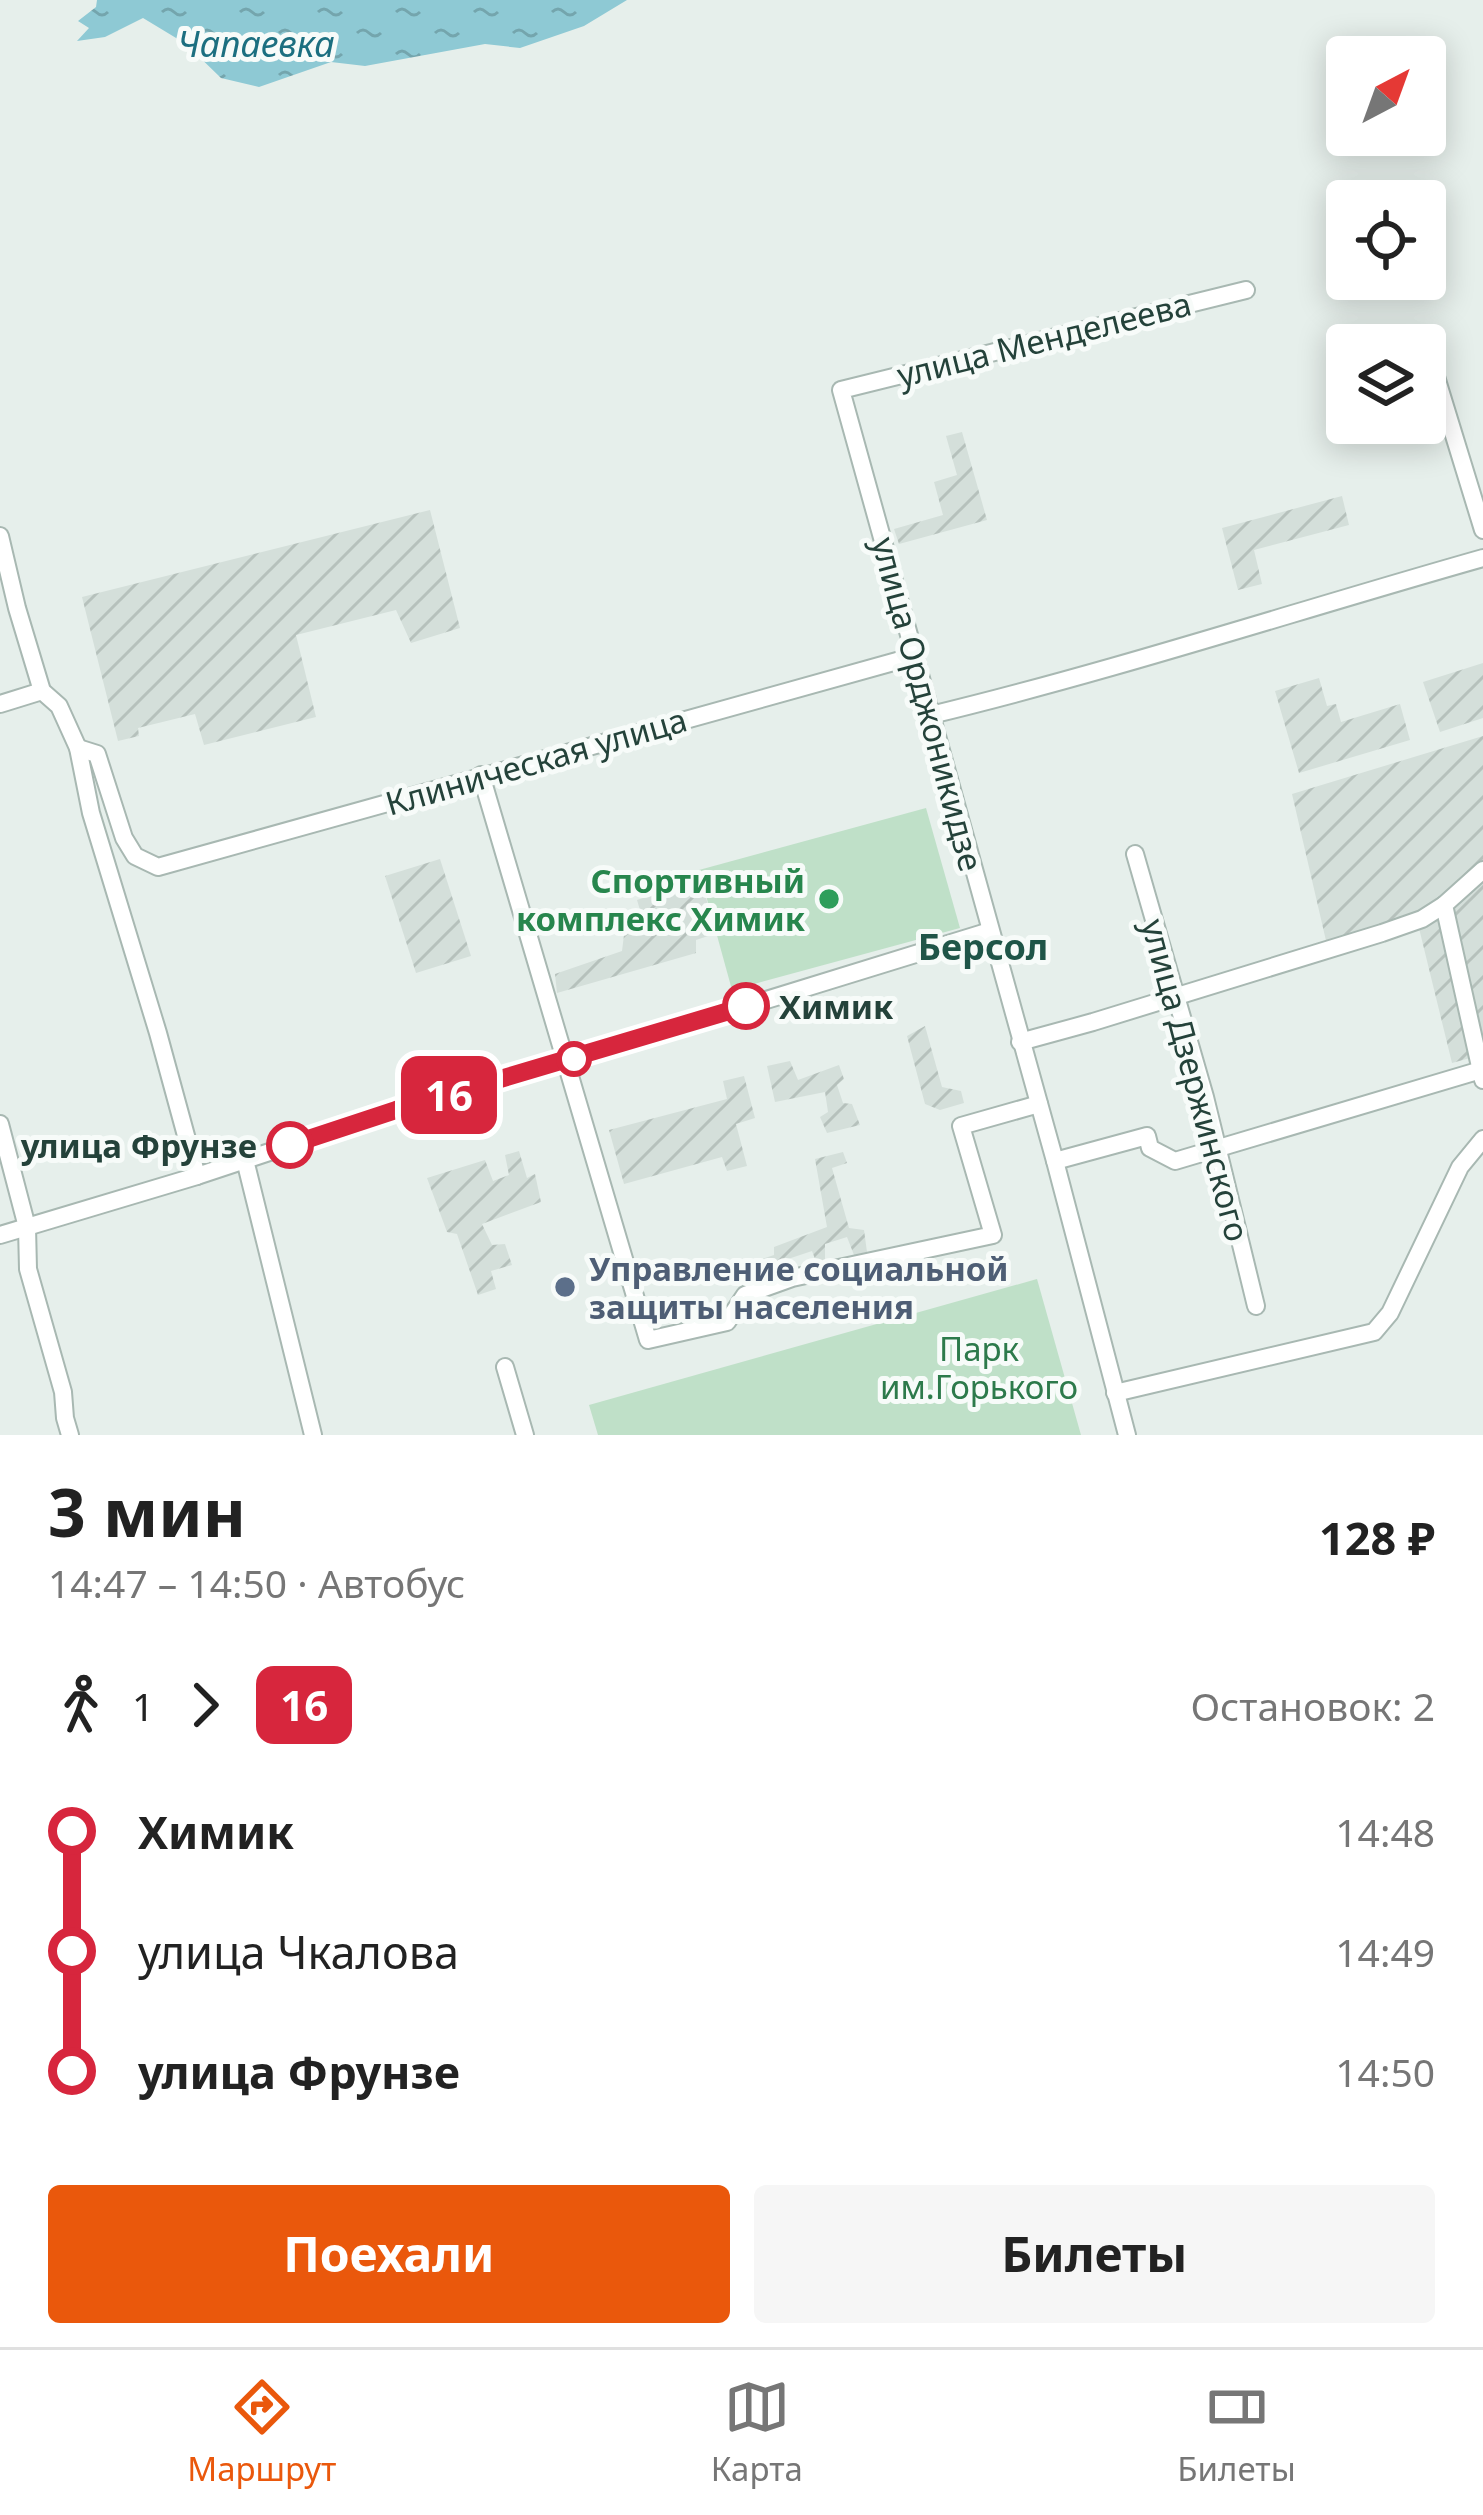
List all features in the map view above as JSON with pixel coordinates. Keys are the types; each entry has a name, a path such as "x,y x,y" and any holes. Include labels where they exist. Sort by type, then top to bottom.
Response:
{"street":[{"name":"улица Менделеева","path":"841,390 1246,290"},
{"name":"улица Орджоникидзе","path":"841,390 1127,1435"},
{"path":"1446,409 1483,530"},
{"path":"0,536 43,691 59,706 78,748 91,813 197,1176"},
{"path":"931,715 1034,690 1483,558"},
{"name":"Клиническая улица","path":"78,748 98,754 124,838 135,856 158,867 914,656"},
{"path":"0,704 43,691"},
{"path":"481,776 648,1340 727,1322 745,1295 792,1278 993,1234 961,1126 1039,1104"},
{"name":"улица Дзержинского","path":"1135,854 1205,1097 1256,1306"},
{"path":"1020,1042 1422,919 1483,870"},
{"path":"1055,1161 1147,1136 1150,1148 1175,1161 1482,1076 1444,905"},
{"path":"0,1234 990,931"},
{"path":"0,1124 28,1227 28,1269 63,1392 70,1435"},
{"path":"1115,1393 1374,1332 1390,1313 1460,1167 1483,1139"},
{"path":"245,1160 313,1435"},
{"path":"505,1367 525,1435"}],"shaded area":[{"path":"962,432 987,520 899,544 894,529 943,515 934,482 957,475 946,436"},
{"path":"1342,496 1349,525 1254,550 1262,584 1238,590 1222,528"},
{"path":"430,510 460,628 411,643 396,610 296,635 316,717 204,745 195,714 138,728 139,736 118,741 82,597"},
{"path":"1483,663 1483,718 1440,732 1423,682"},
{"path":"1319,678 1327,706 1336,704 1341,722 1400,704 1410,740 1299,773 1275,691"},
{"path":"1483,736 1483,1060 1481,1055 1452,1063 1417,920 1327,945 1292,794"},
{"path":"440,859 471,956 416,973 385,876"},
{"path":"700,879 717,933 696,940 696,953 557,993 555,974 622,951 624,935 645,927 637,900"},
{"path":"925,1026 942,1087 961,1091 964,1103 940,1110 925,1104 907,1036"},
{"path":"790,1061 798,1080 839,1065 844,1079 837,1085 843,1103 852,1104 860,1125 827,1133 820,1117 828,1112 825,1092 775,1102 767,1066"},
{"path":"744,1076 755,1118 736,1124 747,1166 727,1171 722,1157 624,1184 609,1130 727,1099 723,1081"},
{"path":"519,1151 527,1178 535,1174 541,1202 482,1224 492,1245 505,1244 512,1265 491,1271 496,1289 478,1295 457,1234 447,1232 427,1178 485,1160 493,1181 509,1175 505,1155"},
{"path":"843,1152 847,1163 832,1168 849,1228 864,1230 867,1252 854,1255 847,1237 825,1244 825,1260 817,1264 812,1251 788,1259 792,1278 747,1290 744,1276 762,1269 762,1259 774,1255 774,1247 827,1227 815,1159"}],"green space":[{"name":"Спортивный комплекс Химик","path":"926,808 960,928 732,990 699,870"},
{"name":"Парк им.Горького","path":"1037,1279 1081,1435 598,1435 589,1405"}],"water":[{"name":"Чапаевка","path":"97,0 627,0 584,26 520,48 485,44 365,66 331,62 259,87 221,78 186,44 143,18 105,37 77,41 89,28 78,21 96,7"}],"bus line":[{"name":"16","path":"290,1145 746,1006"}],"place":[{"name":"Спортивный комплекс Химик","path":"829,899"},
{"name":"Химик","path":"746,1006"},
{"name":"улица Фрунзе","path":"290,1145"},
{"name":"Управление социальной защиты населения","path":"565,1287"}],"district":[{"name":"Берсол","path":"983,946"}]}
